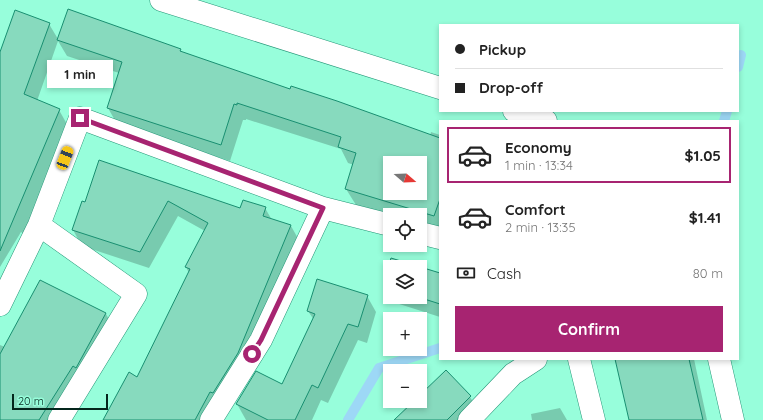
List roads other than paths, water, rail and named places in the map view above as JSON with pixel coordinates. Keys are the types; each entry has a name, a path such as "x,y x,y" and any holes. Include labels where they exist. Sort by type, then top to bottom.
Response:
{"street":[{"path":"161,0 439,88"},
{"path":"517,112 543,120"},
{"path":"0,305 39,225 80,118 323,208 383,223"},
{"path":"211,420 261,340 323,208"},
{"path":"39,225 136,294 59,420"},
{"path":"427,235 439,238"},
{"path":"469,420 513,374 534,360"},
{"path":"579,360 594,420"},
{"path":"719,360 733,420"}],"waterway":[{"path":"739,63 741,55"},
{"path":"724,120 727,112"},
{"path":"348,420 379,368 439,348"}]}
